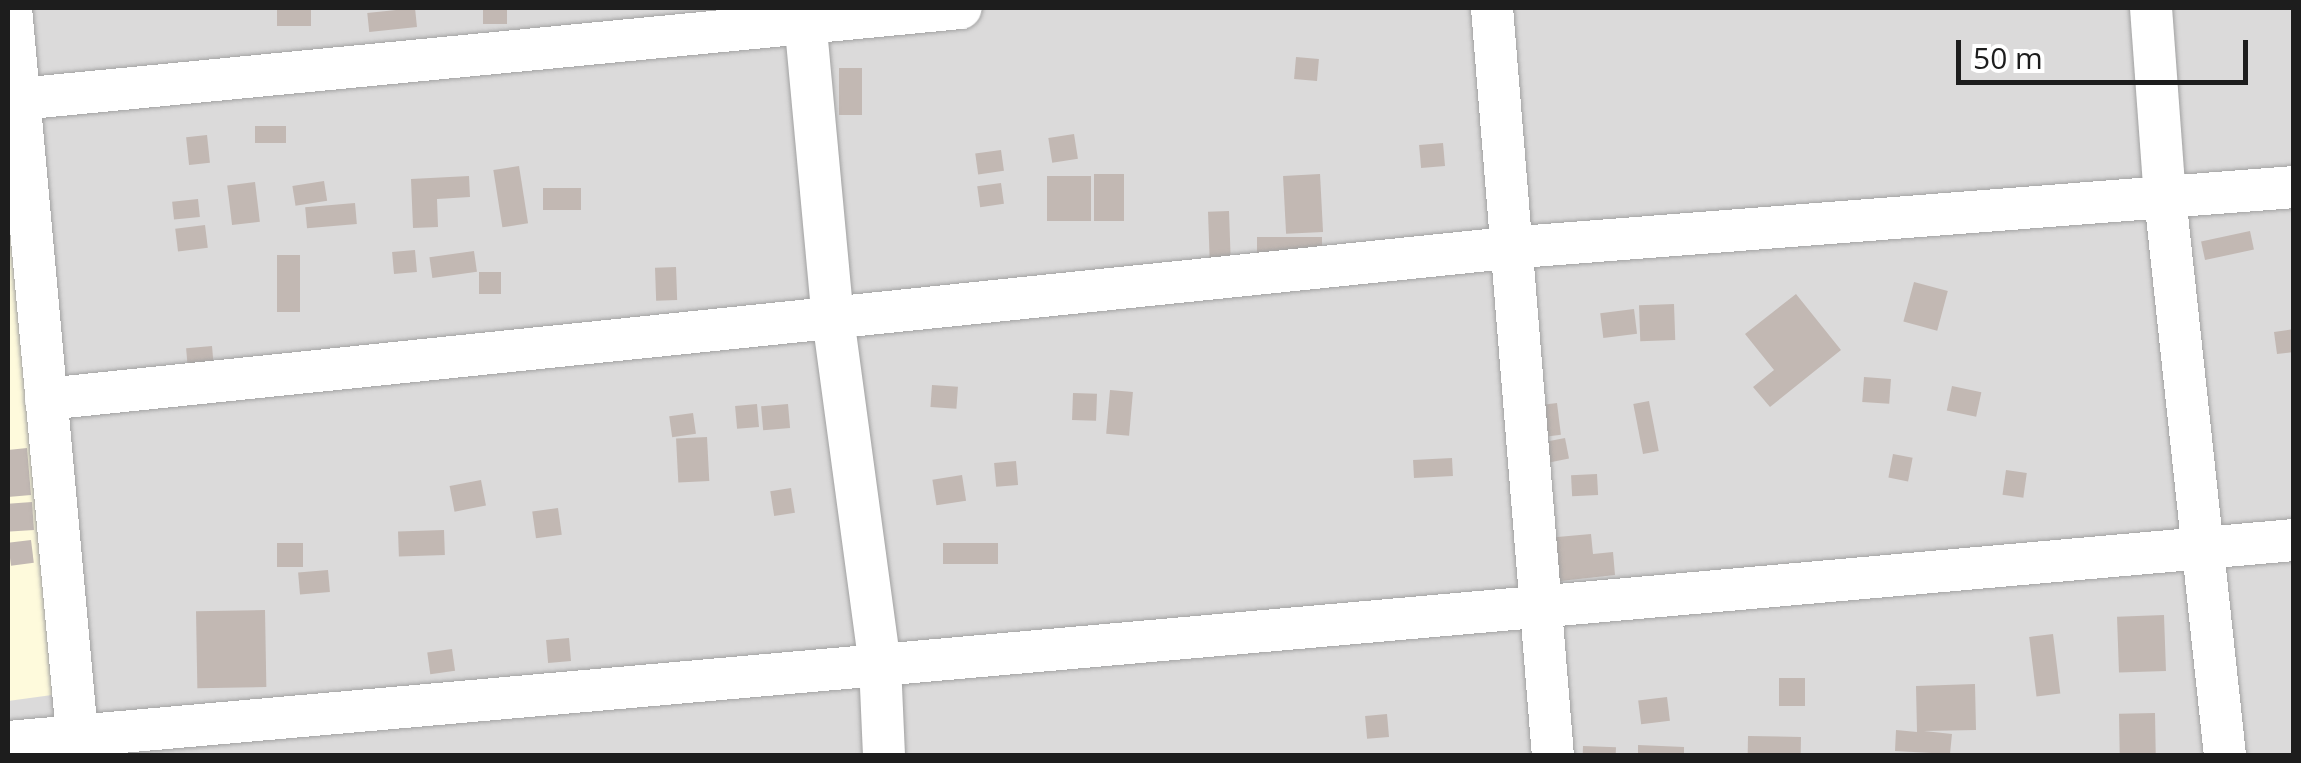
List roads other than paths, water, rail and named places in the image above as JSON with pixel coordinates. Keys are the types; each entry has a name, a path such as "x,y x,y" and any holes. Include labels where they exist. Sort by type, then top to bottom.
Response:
{"street":[{"path":"11,8 46,399 84,746"},
{"path":"19,99 804,16 961,8"},
{"path":"1492,8 1506,248 1543,606 1553,756"},
{"path":"2151,8 2165,198 2225,756"},
{"path":"804,16 833,318 880,664 884,756"},
{"path":"46,399 1506,248 2294,187"},
{"path":"8,742 84,746 880,664 2294,540"}]}
